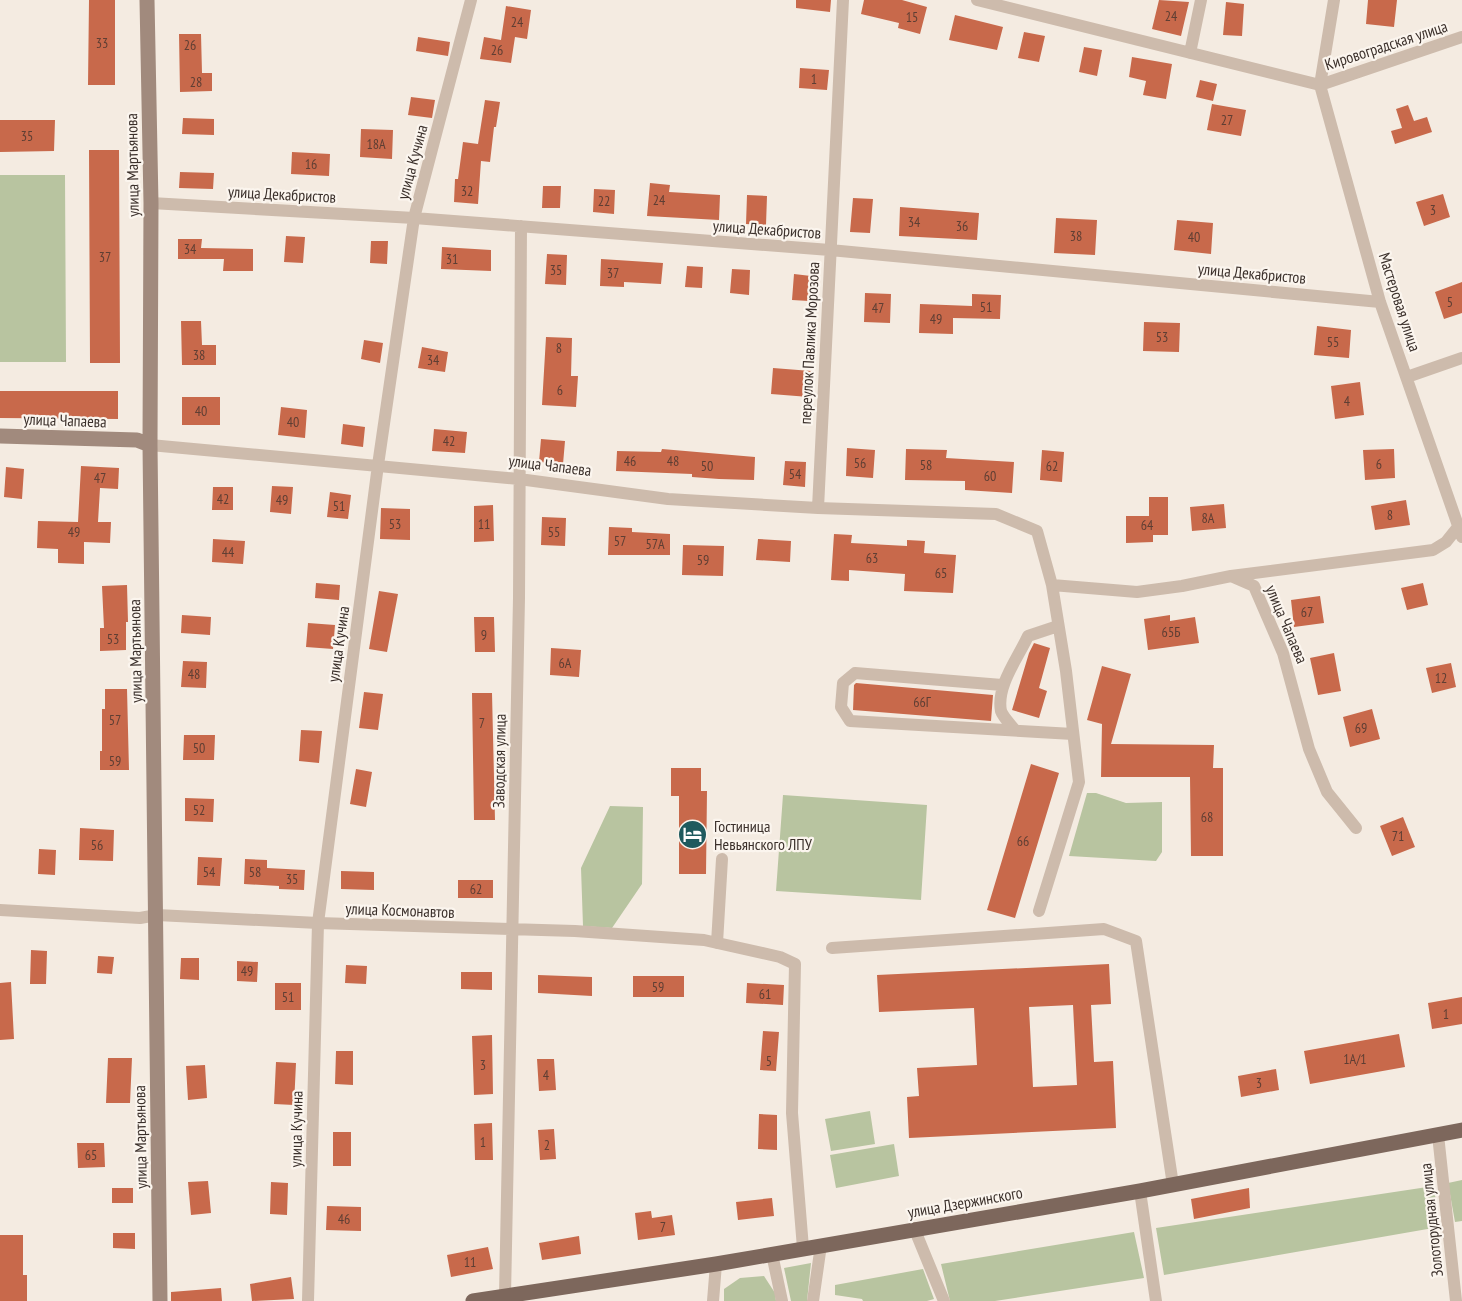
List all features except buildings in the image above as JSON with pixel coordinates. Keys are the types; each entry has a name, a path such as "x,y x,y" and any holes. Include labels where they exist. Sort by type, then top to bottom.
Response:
{"main road":[{"name":"улица Мартьянова","path":"147,0 151,203 150,445 160,1301"},
{"name":"улица Чапаева","path":"0,436 137,440 150,445"},
{"name":"улица Дзержинского","path":"473,1301 716,1264 914,1228 1140,1191 1462,1130"}],"street":[{"name":"улица Кучина","path":"308,1301 318,924 378,465 414,218 471,0"},
{"name":"переулок Павлика Морозова","path":"818,508 843,0"},
{"name":"Кировоградская улица","path":"977,0 1320,85 1462,37"},
{"path":"1190,53 1201,0"},
{"name":"Кировоградская улица","path":"1320,85 1334,0"},
{"name":"Мастеровая улица","path":"1232,576 1433,550 1460,532 1380,302 1320,85"},
{"name":"улица Декабристов","path":"151,203 414,218 830,250 1380,302"},
{"name":"Заводская улица","path":"505,1296 519,609 521,226"},
{"path":"1407,376 1462,358"},
{"name":"улица Чапаева","path":"150,445 519,479 668,499 818,508 996,514 1037,531 1052,585 1079,782 1039,911"},
{"path":"1052,585 1137,592 1232,576"},
{"name":"улица Чапаева","path":"1232,576 1254,586 1283,653 1314,760 1328,792 1356,828"},
{"path":"1015,730 1001,713 1002,685 1028,636 1058,626"},
{"path":"1002,685 855,674 843,683 842,707 850,721 1073,734"},
{"path":"717,943 722,859"},
{"name":"улица Космонавтов","path":"0,910 140,918 157,915 318,924 574,932 704,940 780,957 795,964 792,1113 803,1248"},
{"path":"832,948 1104,929 1136,942 1173,1185"},
{"name":"Золоторудная улица","path":"1438,1135 1456,1301"},
{"path":"1140,1191 1156,1301"},
{"path":"914,1228 944,1301"},
{"path":"813,1301 821,1245"},
{"path":"772,1254 782,1301"},
{"path":"713,1301 716,1264"}],"green space":[{"path":"0,175 65,175 66,362 0,362"},
{"path":"1087,793 1096,793 1126,803 1162,802 1162,852 1156,861 1069,856"},
{"path":"783,795 927,805 921,900 776,891"},
{"path":"610,806 643,807 642,884 612,928 583,926 581,868"},
{"path":"870,1111 875,1144 831,1151 825,1119"},
{"path":"894,1144 899,1176 836,1188 830,1155"},
{"path":"1462,1180 1462,1221 1455,1222 1448,1183"},
{"path":"1434,1186 1439,1227 1164,1275 1156,1228"},
{"path":"1134,1232 1144,1278 995,1301 950,1301 941,1264"},
{"path":"811,1263 807,1301 791,1301 784,1268"},
{"path":"923,1269 934,1299 927,1301 863,1301 835,1295 835,1285"},
{"path":"764,1276 775,1293 776,1301 724,1301 724,1289 740,1278"}],"place":[{"name":"Гостиница Невьянского ЛПУ","path":"693,835"}]}
